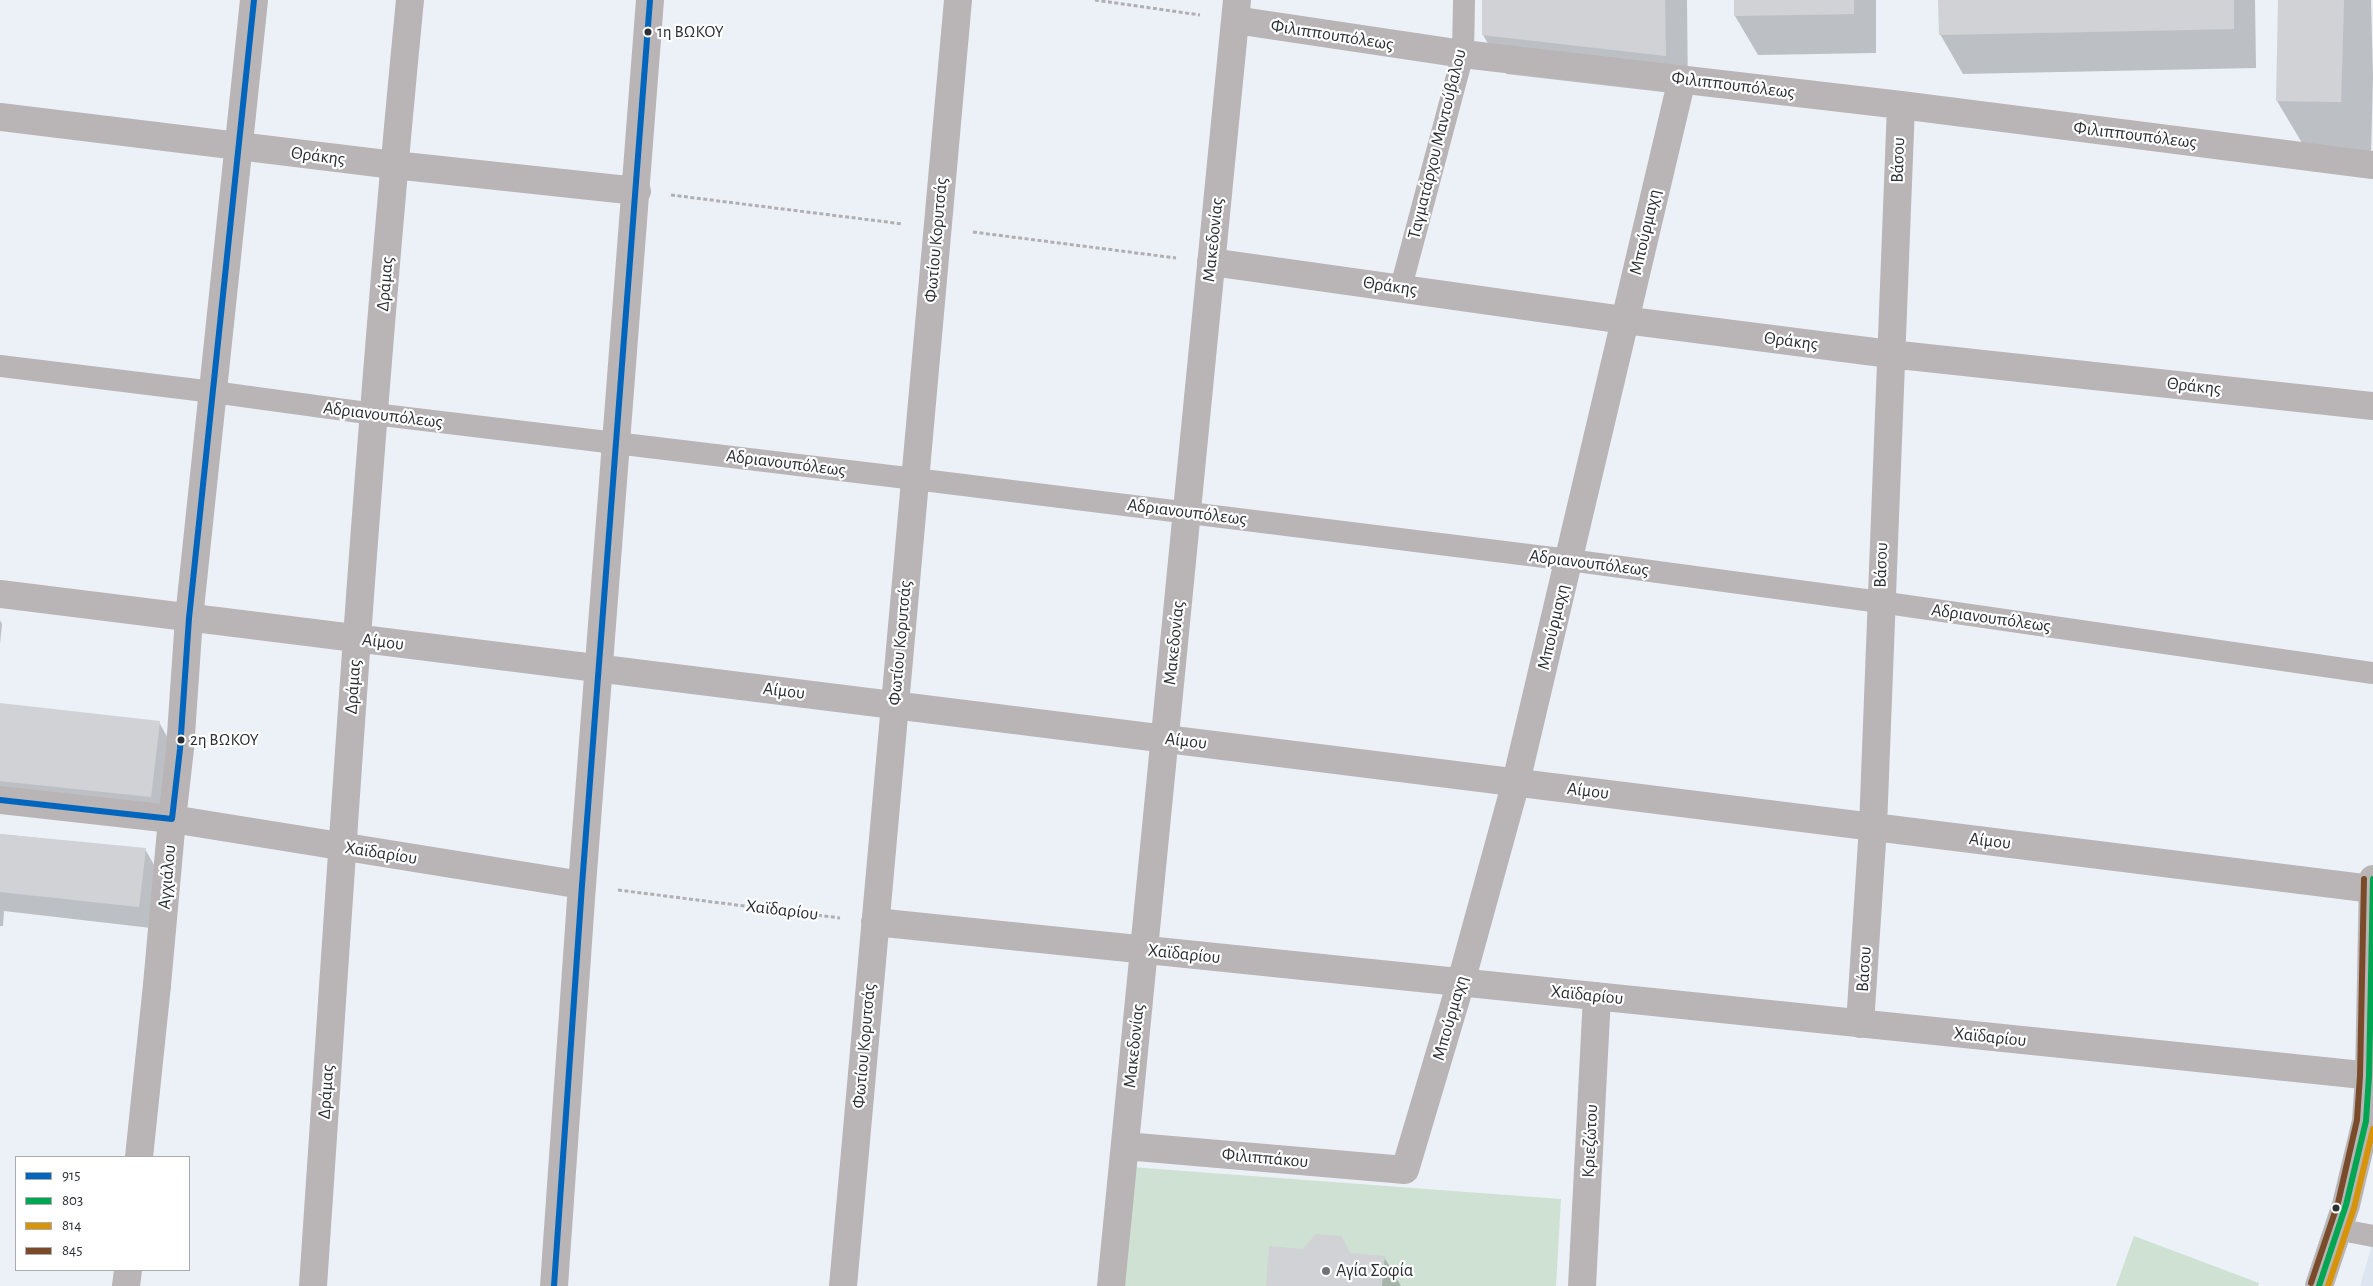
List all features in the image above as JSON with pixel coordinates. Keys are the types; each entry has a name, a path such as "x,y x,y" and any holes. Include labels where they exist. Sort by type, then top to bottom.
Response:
{"street":[{"name":"Αγχιάλου","path":"140,1156 180,749 189,618 254,0"},
{"name":"Δράμας","path":"314,1286 357,638 394,165 410,0"},
{"path":"554,1286 598,668 637,191 650,0"},
{"name":"Φωτίου Κορυτσάς","path":"843,1286 958,0"},
{"name":"Φιλιππουπόλεως","path":"1236,10 1463,54 1901,105 2373,165"},
{"name":"Μακεδονίας","path":"1111,1286 1236,10"},
{"name":"Μπούρμαχη","path":"1405,1170 1461,982 1516,782 1682,79"},
{"name":"Βάσου","path":"1860,1024 1873,826 1880,602 1901,105"},
{"name":"Θράκης","path":"0,117 394,165 637,191"},
{"name":"Θράκης","path":"1211,262 1401,287 1624,320 1890,354 2373,406"},
{"name":"Αίμου","path":"0,594 2373,889"},
{"name":"Χαϊδαρίου","path":"0,800 172,819 582,885"},
{"path":"2318,1286 2336,1229 2346,1205 2363,1137 2371,1076 2373,879"},
{"name":"Χαϊδαρίου","path":"875,922 2371,1076"},
{"name":"Κριεζώτου","path":"1582,1286 1597,996"},
{"name":"Φιλιππάκου","path":"1125,1146 1405,1170"},
{"path":"126,1286 128,1271"}],"lane":[{"name":"Ταγματάρχου Μαντούβαλου","path":"1401,287 1463,54 1464,0"},
{"name":"Αδριανουπόλεως","path":"0,366 374,414 616,442 1569,560 1880,602 2373,673"},
{"path":"2336,1229 2373,1236"}],"path":[{"path":"1095,0 1236,10"},
{"name":"Χαϊδαρίου","path":"582,885 875,922"}],"shaded area":[{"path":"2373,1242 2373,1286 2360,1286"}],"green space":[{"path":"1131,1167 1561,1199 1556,1286 1120,1286"},
{"path":"2134,1236 2259,1283 2258,1286 2116,1286"}],"building":[{"path":"1482,0 1665,0 1666,56 1482,35"},
{"path":"1734,0 1854,0 1854,14 1734,16"},
{"path":"1938,0 2234,0 2234,29 1939,35"},
{"path":"2278,0 2344,0 2341,102 2276,101"},
{"path":"0,703 160,721 151,797 0,781"},
{"path":"0,834 146,848 139,907 0,892"},
{"name":"Αγία Σοφία","path":"1316,1234 1342,1236 1350,1253 1385,1256 1382,1286 1266,1286 1269,1246 1303,1249"}],"transit line":[{"name":"915","path":"0,800 172,819 180,749 189,618 254,0"},
{"name":"915","path":"554,1286 582,885 650,0"},
{"name":"845","path":"2311,1283 2338,1203 2357,1120 2360,1076 2364,879"},
{"name":"803","path":"2319,1286 2346,1205 2366,1121 2369,1076 2373,879"},
{"name":"814","path":"2328,1286 2354,1208 2373,1129"}],"place":[{"name":"1η ΒΩΚΟΥ","path":"648,32"},
{"name":"2η ΒΩΚΟΥ","path":"181,740"},
{"name":"Αγία Σοφία","path":"1326,1271"}]}
